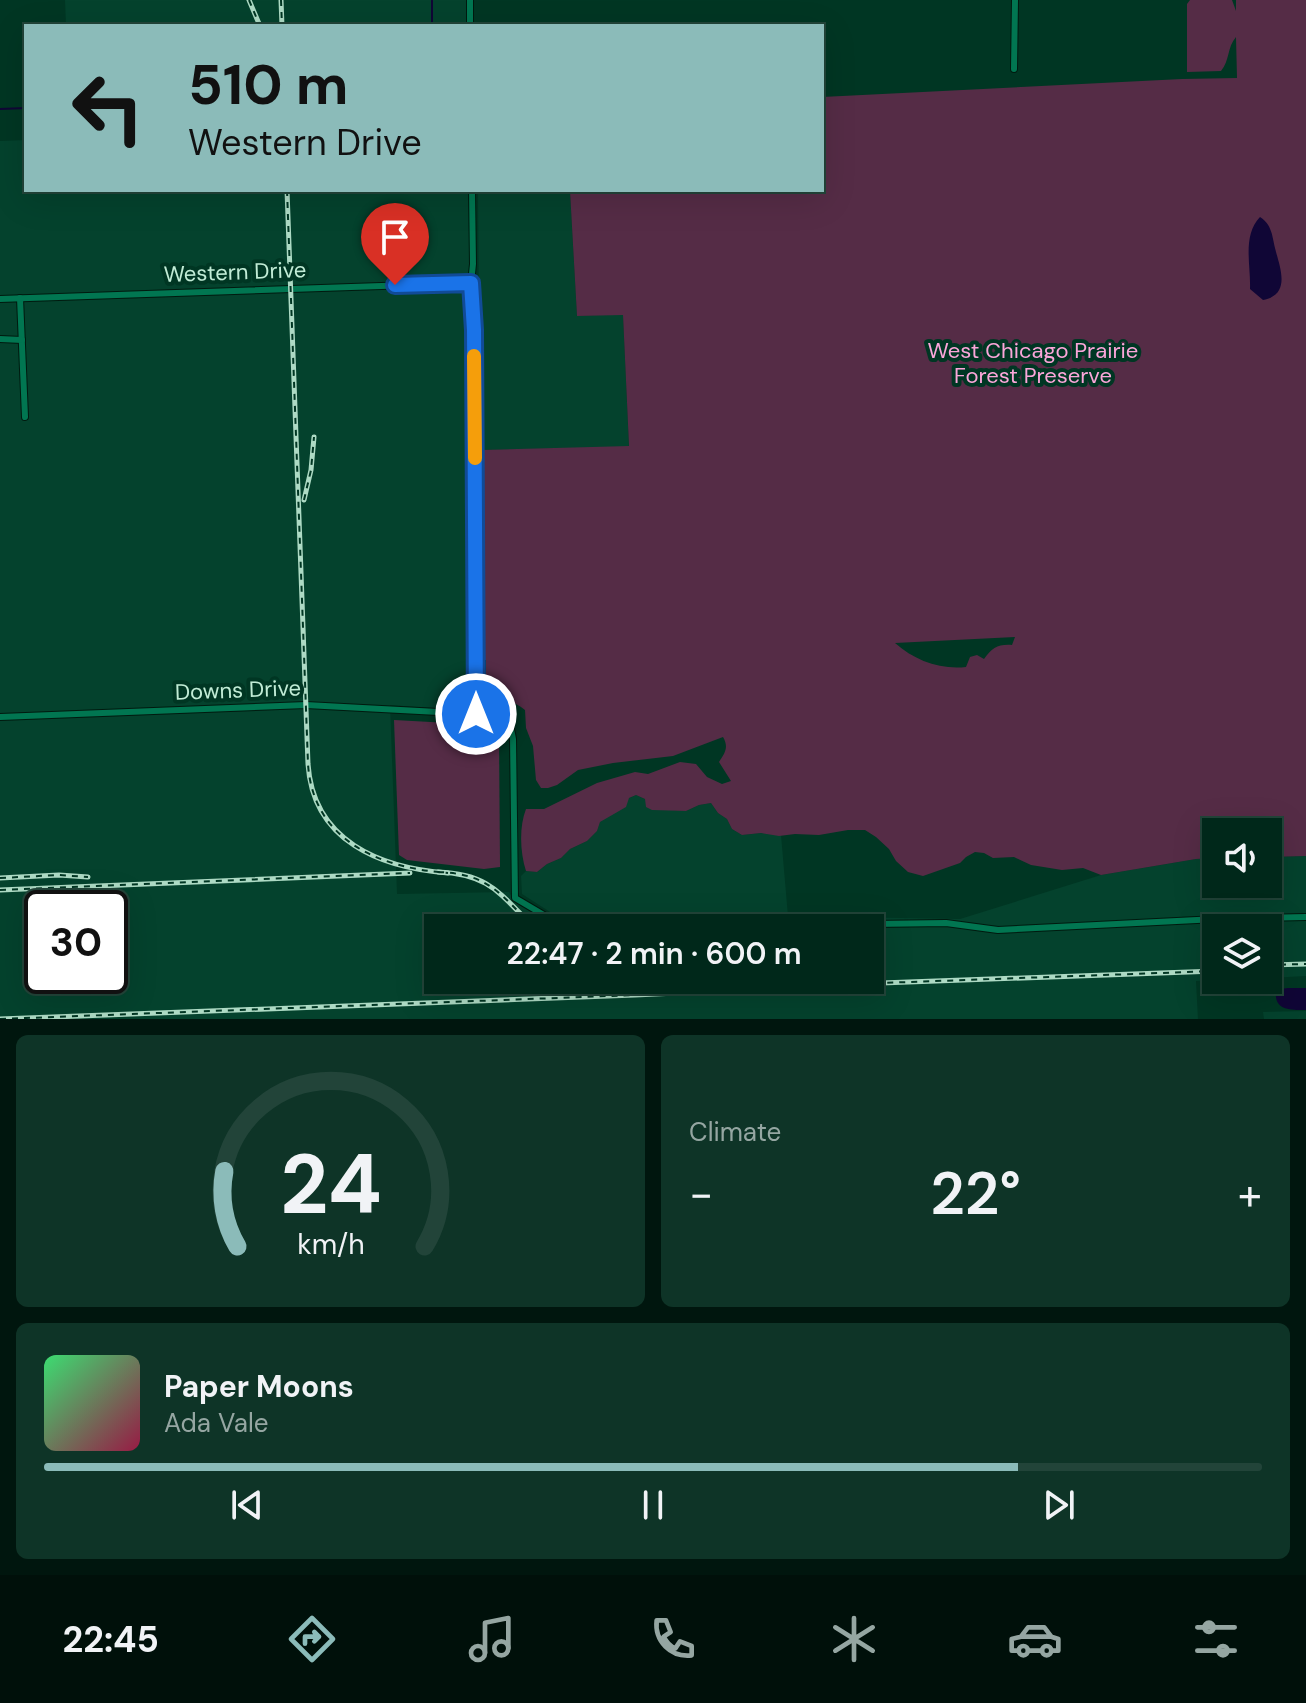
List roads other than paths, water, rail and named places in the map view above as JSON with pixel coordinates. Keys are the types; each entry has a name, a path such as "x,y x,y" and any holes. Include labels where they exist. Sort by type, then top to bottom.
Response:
{"street":[{"path":"470,0 470,24"},
{"path":"1014,69 1015,0"},
{"path":"472,192 476,714"},
{"name":"Western Drive","path":"0,299 471,283"},
{"path":"20,298 25,417"},
{"path":"0,339 22,340"},
{"name":"Downs Drive","path":"0,717 306,705 496,715 507,721 512,731 515,898 542,914"},
{"path":"884,924 946,923 998,930 1306,917"}],"waterway":[{"path":"432,0 432,24"},
{"path":"0,109 24,108"}],"railway":[{"path":"249,0 259,24"},
{"path":"281,0 282,24"},
{"path":"287,192 308,764 313,791 322,813 354,846 398,865 448,873"},
{"path":"304,500 314,437"},
{"path":"438,872 483,882 521,914"},
{"path":"0,890 410,873"},
{"path":"0,878 88,877"},
{"path":"1282,965 1306,964"},
{"path":"0,1019 1202,972"}],"park label":[{"name":"West Chicago Prairie Forest Preserve","path":"1033,362"}]}
